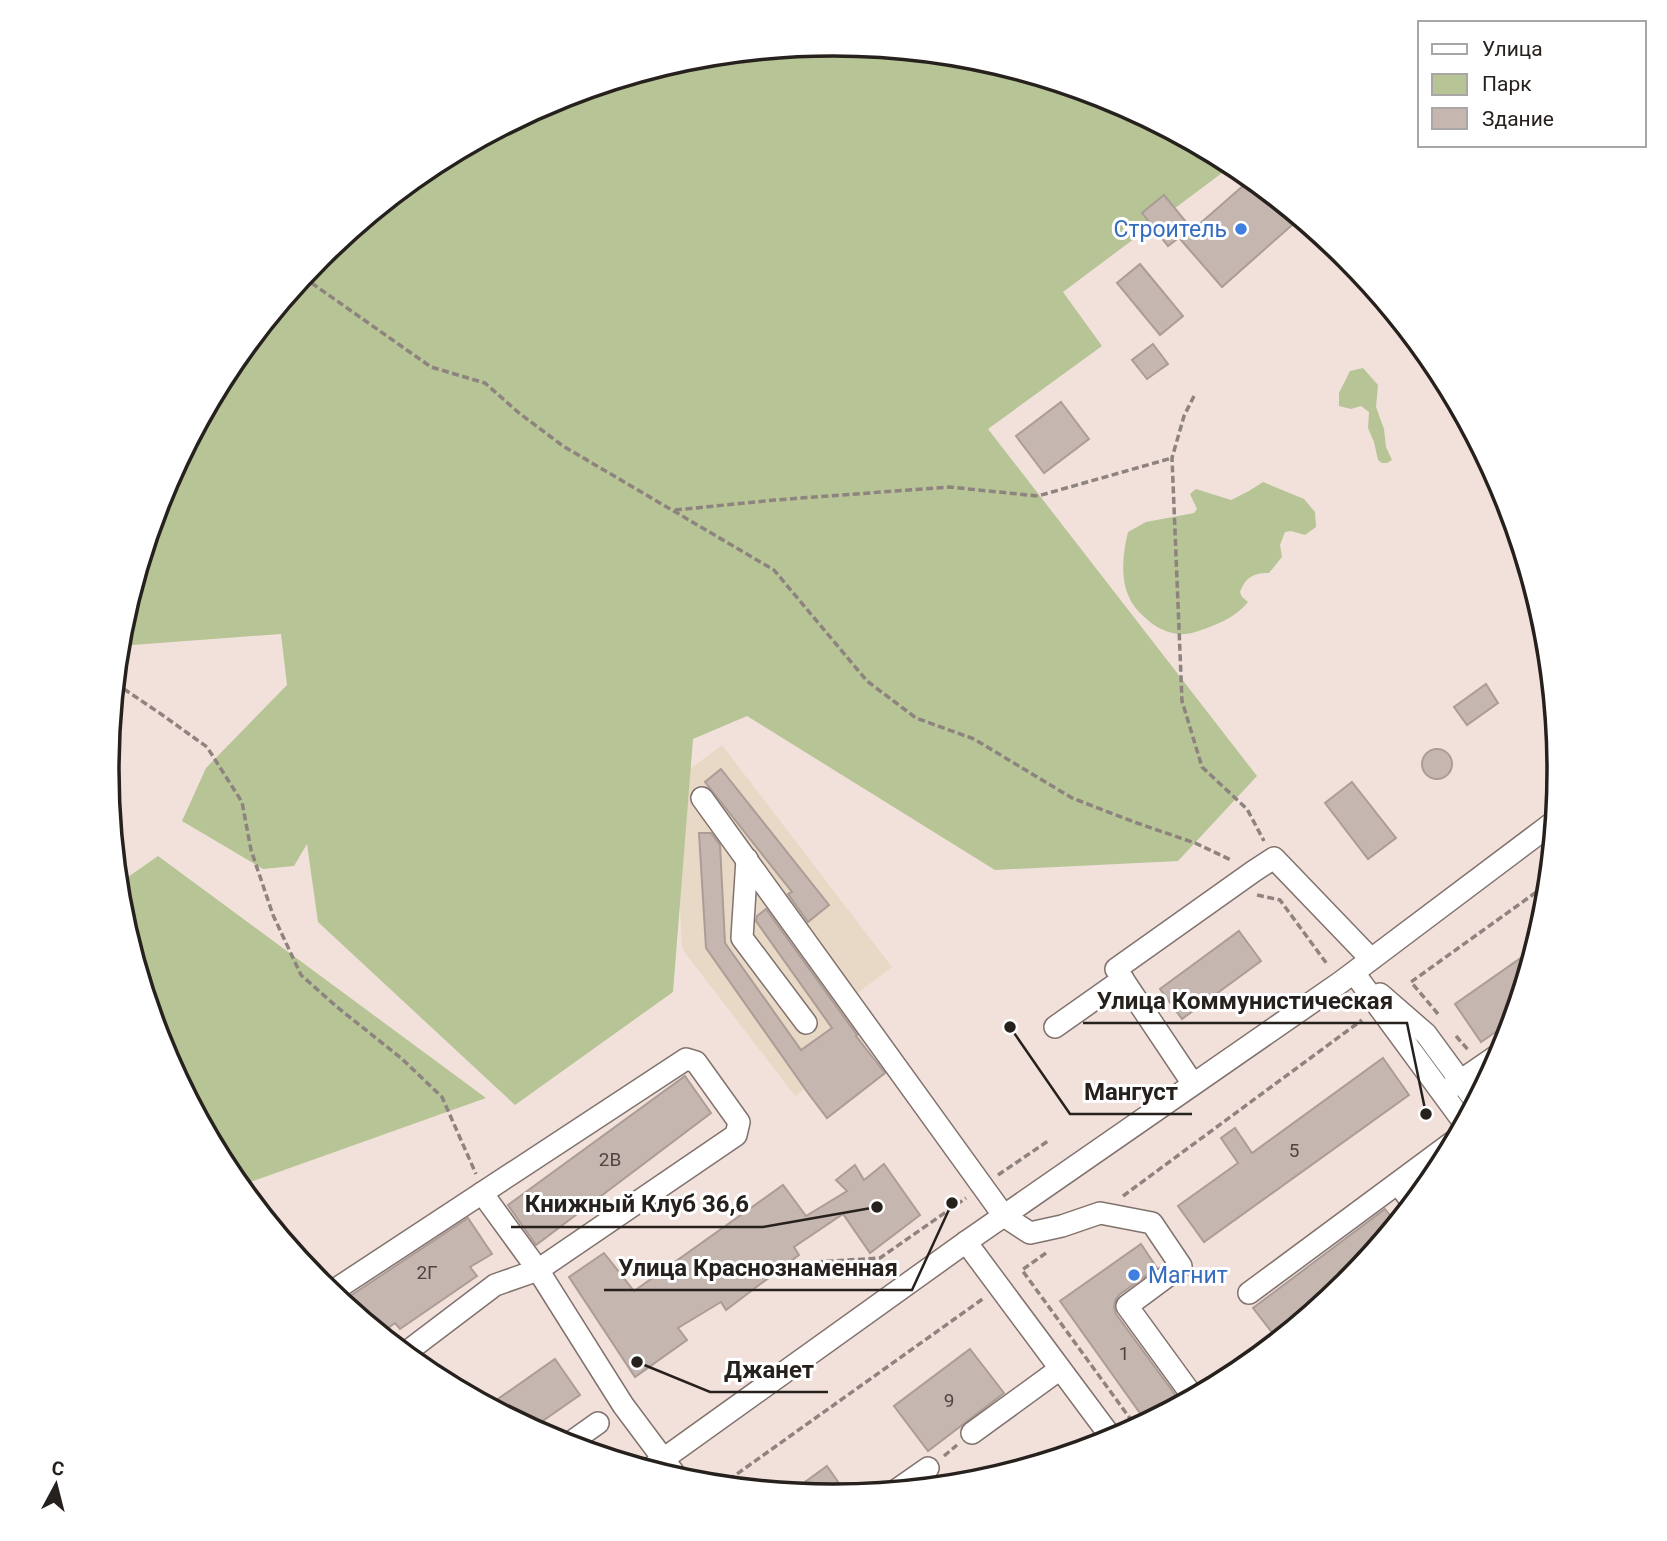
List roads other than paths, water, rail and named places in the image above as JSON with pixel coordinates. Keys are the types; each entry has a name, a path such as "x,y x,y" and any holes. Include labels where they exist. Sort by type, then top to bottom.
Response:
{"street":[{"path":"702,798 1004,1216 1030,1233 1100,1213 1152,1223 1181,1266 1127,1306 1188,1390"},
{"path":"658,1463 965,1242 1354,973 1545,828"},
{"path":"1193,1084 1116,969 1254,871 1274,858 1371,959"},
{"path":"747,859 742,938 806,1023"},
{"path":"1354,973 1426,1034 1470,1094"},
{"path":"1354,973 1459,1116"},
{"path":"1055,1027 1123,979"},
{"path":"339,1287 685,1059 696,1062 739,1122 736,1135 538,1270 495,1286 412,1347"},
{"path":"1442,1093 1484,1065"},
{"path":"1249,1293 1435,1155"},
{"path":"1398,1183 1407,1196"},
{"path":"482,1193 538,1270 623,1405 655,1462"},
{"path":"965,1242 1107,1431"},
{"path":"972,1433 1060,1369"},
{"path":"578,1438 598,1423"},
{"path":"911,1480 929,1468"}],"place":[{"name":"Строитель","path":"1241,229"},
{"name":"Мангуст","path":"1010,1027"},
{"name":"Улица Коммунистическая","path":"1426,1114"},
{"name":"Улица Краснознаменная","path":"952,1203"},
{"name":"Книжный Клуб 36,6","path":"877,1207"},
{"name":"Магнит","path":"1134,1275"},
{"name":"Джанет","path":"637,1362"}]}
